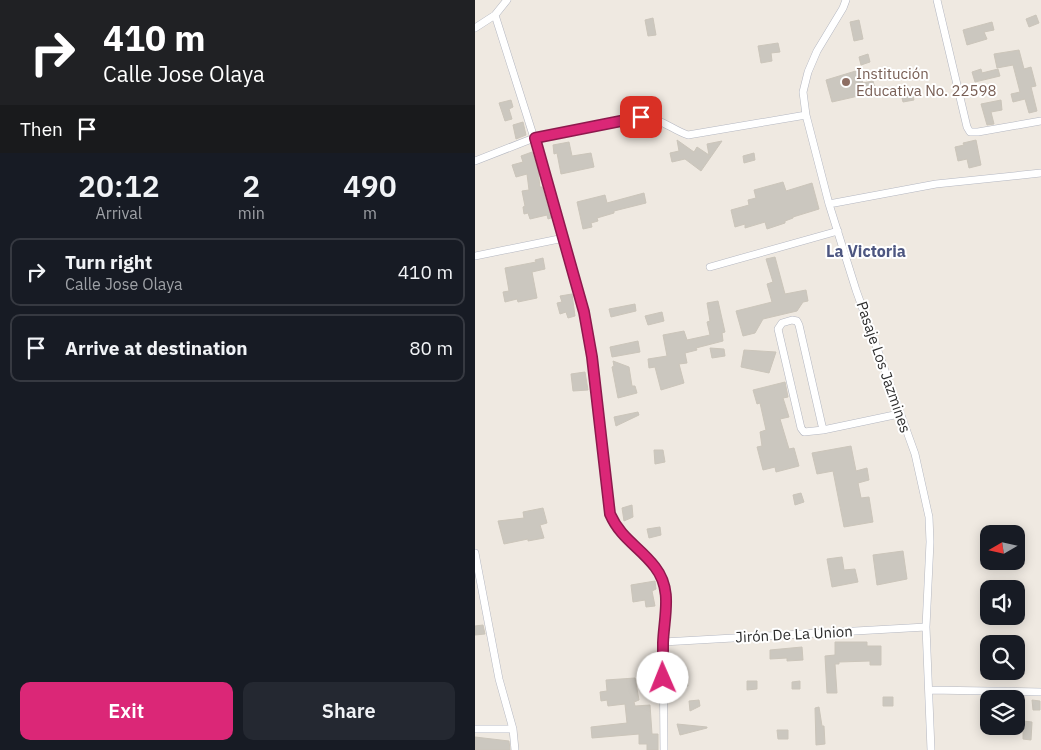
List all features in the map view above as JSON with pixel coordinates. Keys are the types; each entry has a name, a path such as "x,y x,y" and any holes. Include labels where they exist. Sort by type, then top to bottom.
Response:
{"street":[{"path":"475,28 495,15 507,0"},
{"name":"Pasaje Los Jazmines","path":"846,0 817,51 808,72 803,92 806,115 829,204 856,290 899,414 915,454 929,517 930,542 926,627 931,750"},
{"path":"937,0 967,127 970,132 1041,122"},
{"path":"495,15 535,138 584,312 592,357 610,514 616,528 655,568 663,581 667,598 663,642 664,750"},
{"path":"475,161 535,138 641,117 657,120 688,135 806,115"},
{"path":"829,204 936,184 1041,173"},
{"path":"710,267 838,231"},
{"path":"475,256 564,238"},
{"path":"823,430 799,325 797,321 792,320 782,323 778,329 801,428 804,432 823,430 899,414"},
{"path":"475,553 499,679 513,729 515,750"},
{"name":"Jirón De La Union","path":"663,642 926,627"},
{"path":"929,690 1041,692"},
{"path":"475,729 513,729"}],"building":[{"path":"1036,15 1039,23 1029,27 1026,19"},
{"path":"653,18 656,35 648,36 645,20"},
{"path":"859,20 863,39 854,41 850,22"},
{"path":"992,22 994,30 984,32 987,39 967,45 963,30"},
{"path":"778,43 780,52 771,53 772,61 761,63 758,46"},
{"path":"1019,50 1024,69 1031,67 1036,86 1031,87 1037,111 1029,113 1025,99 1013,102 1011,94 1020,92 1013,65 997,68 994,54"},
{"path":"868,54 870,62 861,65 859,57"},
{"path":"981,69 982,73 998,69 1000,76 975,82 972,72"},
{"path":"859,70 863,83 873,81 876,92 832,102 826,80"},
{"path":"912,91 914,100 903,102 901,94"},
{"path":"511,100 513,107 509,109 512,119 505,121 499,103"},
{"path":"1001,100 1002,110 991,112 994,124 987,125 981,104"},
{"path":"523,122 526,135 516,139 513,125"},
{"path":"677,140 694,152 697,147 709,155 707,144 722,141 701,171 685,159 672,162 670,153 679,151"},
{"path":"976,140 981,165 969,168 967,159 958,161 955,147"},
{"path":"569,142 572,156 591,153 594,167 561,174 557,153 554,154 553,145"},
{"path":"532,152 538,170 540,187 542,187 551,218 548,219 547,215 530,219 528,213 524,214 523,207 525,206 522,191 529,190 527,174 516,177 512,165 523,162 521,156"},
{"path":"754,153 755,160 744,163 743,156"},
{"path":"783,182 786,191 812,183 819,209 793,217 785,221 785,223 767,229 765,222 745,228 745,224 735,227 731,210 749,205 748,200 756,198 754,190"},
{"path":"644,193 646,203 614,211 614,213 597,218 598,221 591,223 592,227 583,229 577,202 605,195 607,203"},
{"path":"775,257 785,294 806,290 808,301 803,302 797,311 763,319 755,333 743,336 736,311 772,302 767,284 773,282 766,259"},
{"path":"543,258 545,269 532,272 537,298 518,302 517,299 505,302 503,292 509,291 505,268 536,262 535,260"},
{"path":"572,294 575,316 568,318 566,312 560,314 557,303 562,302 560,296"},
{"path":"718,301 725,332 722,333 723,341 685,353 687,363 679,364 684,383 661,390 655,367 649,368 648,359 667,356 663,335 684,331 687,340 710,335 707,322 710,321 707,303"},
{"path":"635,304 636,311 611,317 609,309"},
{"path":"662,312 664,321 648,325 645,316"},
{"path":"638,341 640,352 612,357 610,347"},
{"path":"710,348 724,349 725,356 712,358"},
{"path":"744,350 776,352 769,373 741,367"},
{"path":"613,361 629,367 632,386 635,386 637,393 618,398 612,367 614,366"},
{"path":"585,372 588,390 573,391 571,374"},
{"path":"785,382 788,397 783,398 789,417 780,419 789,449 794,448 799,466 776,472 775,467 763,470 757,447 762,446 760,432 766,430 760,403 757,404 753,390"},
{"path":"638,412 639,415 616,426 614,417"},
{"path":"851,446 856,471 867,468 869,480 858,483 861,498 869,497 873,522 844,527 833,471 817,474 812,453"},
{"path":"654,450 663,450 665,462 655,464"},
{"path":"801,493 804,502 795,505 793,495"},
{"path":"632,505 633,517 624,521 622,508"},
{"path":"543,508 547,523 540,525 544,538 504,544 498,521 524,518 523,512"},
{"path":"660,527 661,535 649,538 647,529"},
{"path":"903,551 907,579 877,585 873,555"},
{"path":"842,557 844,570 855,569 858,582 832,587 827,559"},
{"path":"655,581 656,589 652,591 655,606 646,607 645,600 633,602 631,585"},
{"path":"483,625 485,634 475,635 475,626"},
{"path":"835,642 867,642 867,646 881,646 881,665 870,665 870,661 839,662 839,664 835,664 837,693 827,693 825,656 835,655"},
{"path":"802,647 803,660 787,661 787,658 770,659 770,650"},
{"path":"686,677 688,686 678,688 678,679"},
{"path":"635,678 639,700 634,702 635,706 650,705 652,734 658,734 658,750 647,750 647,744 639,744 639,734 592,738 591,727 627,723 625,704 608,706 607,700 601,701 600,692 607,691 606,680"},
{"path":"747,681 757,681 757,689 747,690"},
{"path":"800,681 800,689 792,689 792,682"},
{"path":"883,697 893,697 893,706 883,706"},
{"path":"699,700 700,706 690,711 689,701"},
{"path":"1032,700 1040,701 1040,710 1033,710"},
{"path":"819,707 822,726 824,726 825,744 816,745 815,708"},
{"path":"1025,721 1032,722 1031,740 1023,739 1023,735 1025,735"},
{"path":"677,724 707,727 707,728 680,735"},
{"path":"777,730 788,730 788,739 778,739"},
{"path":"475,737 509,741 510,750 475,750"}],"place":[{"name":"Institución Educativa No. 22598","path":"846,82"}],"district":[{"name":"La Victoria","path":"866,251"}],"route":[{"path":"641,117 535,138 584,312 592,357 610,514 616,528 655,568 663,581 667,598 663,642 663,678"}]}
